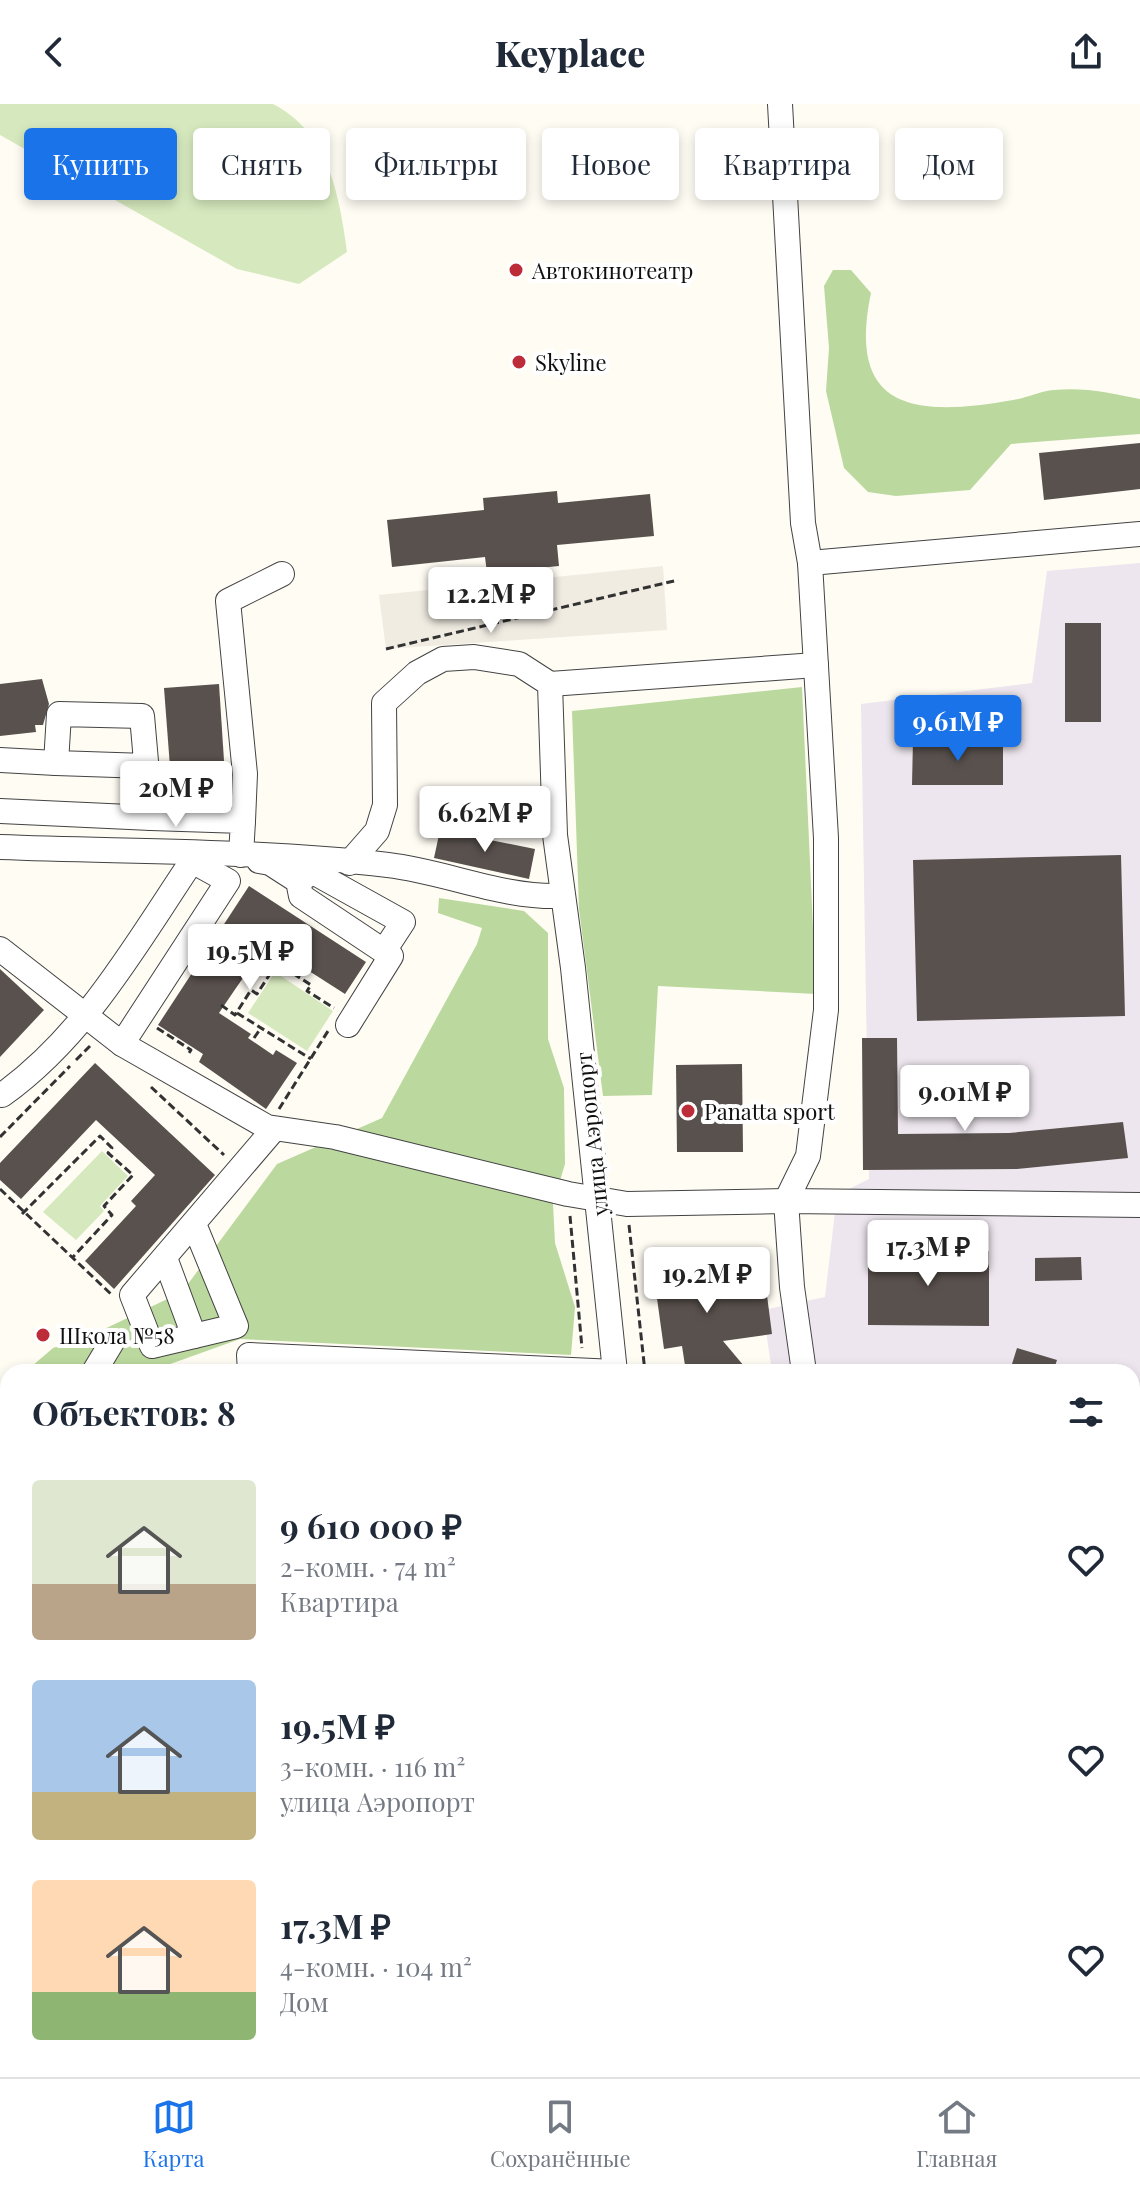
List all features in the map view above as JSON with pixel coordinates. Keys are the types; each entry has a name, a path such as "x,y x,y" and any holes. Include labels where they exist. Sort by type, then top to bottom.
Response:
{"street":[{"path":"780,104 803,523 810,563 826,838 826,1010 808,1156 786,1201 792,1287 803,1364"},
{"path":"810,563 1140,534"},
{"path":"241,855 245,774 228,601 282,574"},
{"path":"349,863 377,831 385,805 384,703 417,673 443,659 474,657 519,664 550,684 816,665"},
{"name":"улица Аэропорт","path":"550,684 561,896 573,968 614,1364"},
{"path":"56,763 59,714 142,716 151,818"},
{"path":"0,760 146,766"},
{"path":"0,811 243,821"},
{"path":"0,847 241,855 391,865 530,897 561,896"},
{"path":"2,1095 102,1033 228,881 239,862 253,859 270,863 298,881 301,896 391,956 341,1020"},
{"path":"102,1033 192,861 228,881"},
{"path":"298,881 313,872 403,922 384,951"},
{"path":"0,949 102,1033 269,1127 335,1137 568,1194 627,1204 786,1201 1140,1205"},
{"path":"194,1224 236,1326 152,1346 132,1295 194,1224 269,1127"},
{"path":"165,1258 194,1336"},
{"path":"99,1364 112,1342"},
{"path":"250,1364 249,1355 450,1364"}],"path":[{"path":"386,649 678,580"},
{"path":"263,954 311,985 307,991 341,1020 311,1059 269,1127"},
{"path":"237,1013 251,990 257,994 277,963"},
{"path":"221,1005 311,1059"},
{"path":"254,1038 261,1028"},
{"path":"0,1137 102,1033"},
{"path":"143,1079 233,1163"},
{"path":"22,1214 100,1136 112,1148 108,1153 133,1175 104,1206 112,1215 72,1258"},
{"path":"0,1189 22,1214 113,1296"},
{"path":"568,1194 583,1364"},
{"path":"627,1204 644,1364"}],"shaded area":[{"path":"1140,563 1140,1364 771,1364 763,1310 825,1297 837,1195 869,1179 861,704 1032,683 1047,571"},
{"path":"663,566 667,630 386,649 379,595"}],"green space":[{"path":"0,104 273,104 304,128 193,128 193,200 330,200 330,174 347,252 299,284 237,269 115,200 177,200 177,128 24,128 24,149 0,135"},
{"path":"833,270 851,270 871,293 866,332 869,362 880,384 897,398 919,405 947,407 1013,400 1054,390 1097,391 1140,399 1140,434 1011,444 970,490 896,496 868,492 844,468 826,391 829,348 824,286"},
{"path":"802,687 816,994 658,986 652,1095 603,1096 579,909 572,711"},
{"path":"439,898 524,911 548,933 548,1039 564,1088 565,1164 553,1204 555,1243 575,1307 571,1355 240,1339 170,1364 34,1364 53,1348 96,1333 182,1292 277,1164 382,1118 477,944 482,928 438,913"},
{"path":"275,972 333,1011 307,1051 248,1013"},
{"path":"102,1151 128,1176 100,1206 104,1211 76,1240 43,1212"}],"building":[{"path":"1140,443 1140,489 1044,500 1039,453"},
{"path":"557,491 558,503 650,494 654,536 557,545 559,566 487,573 485,557 392,567 387,520 484,510 483,498"},
{"path":"1065,623 1101,623 1101,722 1065,722"},
{"path":"42,679 49,704 43,725 35,725 36,732 0,736 0,684"},
{"path":"219,684 225,776 171,780 164,688"},
{"path":"913,740 1003,741 1003,785 912,785"},
{"path":"440,830 535,849 529,879 434,858"},
{"path":"1121,855 1125,1016 917,1021 913,860"},
{"path":"249,886 366,962 345,994 267,944 236,988 219,1013 251,1034 248,1038 273,1055 276,1050 297,1063 266,1109 199,1062 203,1054 158,1025"},
{"path":"0,969 44,1010 0,1057"},
{"path":"862,1038 897,1038 898,1134 1009,1133 1123,1122 1128,1158 1017,1169 863,1170"},
{"path":"95,1063 215,1175 114,1289 85,1261 136,1206 131,1201 155,1175 96,1120 21,1199 0,1180 0,1163"},
{"path":"742,1064 743,1152 677,1152 676,1065"},
{"path":"690,1250 695,1290 765,1280 772,1334 723,1341 742,1364 685,1364 682,1346 664,1349 651,1255"},
{"path":"868,1250 989,1251 989,1326 868,1325"},
{"path":"1081,1257 1082,1280 1035,1281 1035,1258"},
{"path":"1017,1348 1057,1360 1056,1364 1012,1364"}],"place":[{"name":"Автокинотеатр","path":"516,270"},
{"name":"Skyline","path":"519,362"},
{"name":"Panatta sport","path":"688,1111"},
{"name":"Школа №58","path":"43,1335"}]}
